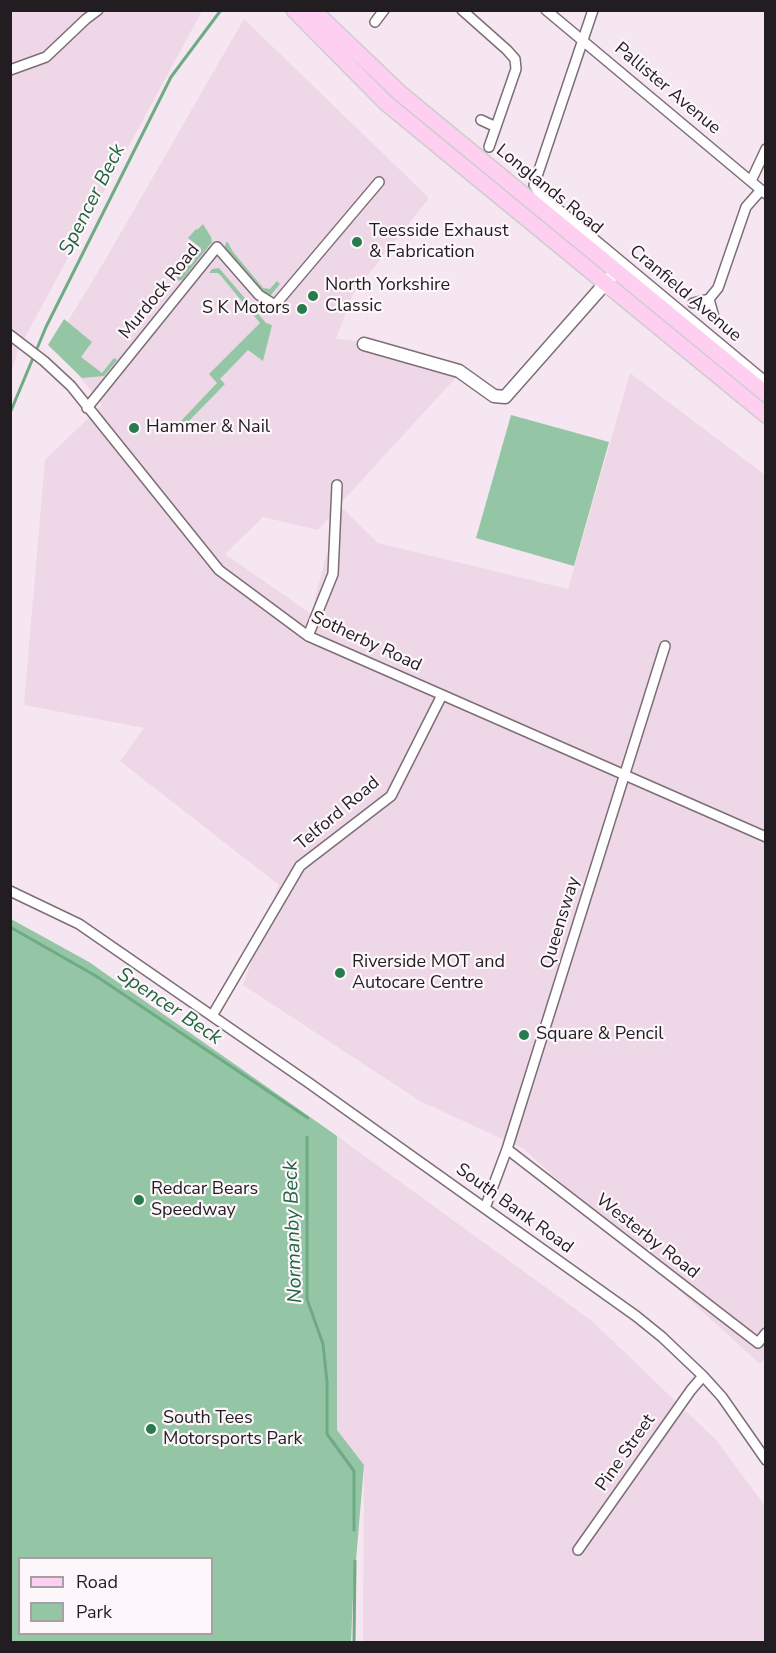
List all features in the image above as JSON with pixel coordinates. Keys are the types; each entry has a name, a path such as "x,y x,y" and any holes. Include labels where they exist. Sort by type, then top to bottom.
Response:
{"main road":[{"name":"Longlands Road","path":"294,10 395,110 765,415"},
{"name":"Longlands Road","path":"313,10 401,94 765,394"}],"street":[{"path":"10,70 46,57 98,10"},
{"path":"375,22 384,10"},
{"path":"462,10 515,59 516,69 489,147"},
{"name":"Pallister Avenue","path":"546,10 763,191"},
{"name":"Cranfield Avenue","path":"593,10 534,185 540,194 765,382"},
{"path":"481,120 496,127"},
{"path":"751,182 765,149"},
{"name":"Murdock Road","path":"87,408 217,247 259,295 275,305 379,182"},
{"path":"693,303 710,299 718,288 746,207 763,191"},
{"path":"364,344 459,371 494,396 505,397 617,270"},
{"path":"710,299 714,317"},
{"name":"Sotherby Road","path":"10,335 28,347 71,386 219,570 308,636 765,837"},
{"path":"308,636 333,574 337,485"},
{"name":"Queensway","path":"485,1208 507,1149 665,646"},
{"name":"Telford Road","path":"212,1016 300,866 391,796 442,695"},
{"name":"South Bank Road","path":"10,891 79,924 485,1208 663,1337 722,1397 765,1460"},
{"name":"Westerby Road","path":"507,1149 758,1343 765,1333"},
{"name":"Pine Street","path":"578,1550 691,1389 703,1376"}],"shaded area":[{"path":"11,11 202,11 18,350 11,374"},
{"path":"244,19 429,198 353,294 336,339 366,342 460,373 339,505 378,543 568,589 630,373 765,475 765,1358 760,1364 524,1149 420,1101 243,985 279,885 120,761 144,728 24,705 45,460 102,405 54,344","holes":["339,507 311,614 225,554 263,517 318,530"]},
{"path":"337,1136 592,1321 716,1440 765,1506 765,1642 363,1642 364,1465 337,1430"}],"green space":[{"path":"203,224 212,242 182,280 174,281 201,248 188,238"},
{"path":"227,241 233,252 263,288 270,289 277,281 280,284 270,296 262,293 228,254 224,248"},
{"path":"219,268 266,323 272,325 263,361 248,350 220,379 225,384 185,425 181,421 217,383 209,374 260,323 218,273 209,273 212,269"},
{"path":"64,319 92,342 81,357 102,373 114,358 117,360 104,376 82,378 48,345"},
{"path":"511,415 609,442 574,566 476,538"},
{"name":"South Tees Motorsports Park","path":"11,919 89,962 337,1136 337,1430 364,1465 351,1642 11,1642"}],"waterway":[{"name":"Spencer Beck","path":"10,413 46,327 171,77 221,10"},
{"name":"Spencer Beck","path":"10,927 96,976 308,1118"},
{"name":"Normanby Beck","path":"307,1137 307,1299 323,1344 327,1382 327,1434 354,1471 354,1530"},
{"name":"Normanby Beck","path":"354,1642 355,1561"}],"place":[{"name":"Teesside Exhaust & Fabrication","path":"357,242"},
{"name":"North Yorkshire Classic","path":"313,296"},
{"name":"S K Motors","path":"302,309"},
{"name":"Hammer & Nail","path":"134,428"},
{"name":"Riverside MOT and Autocare Centre","path":"340,973"},
{"name":"Square & Pencil","path":"524,1035"},
{"name":"Redcar Bears Speedway","path":"139,1200"},
{"name":"South Tees Motorsports Park","path":"151,1429"}]}
